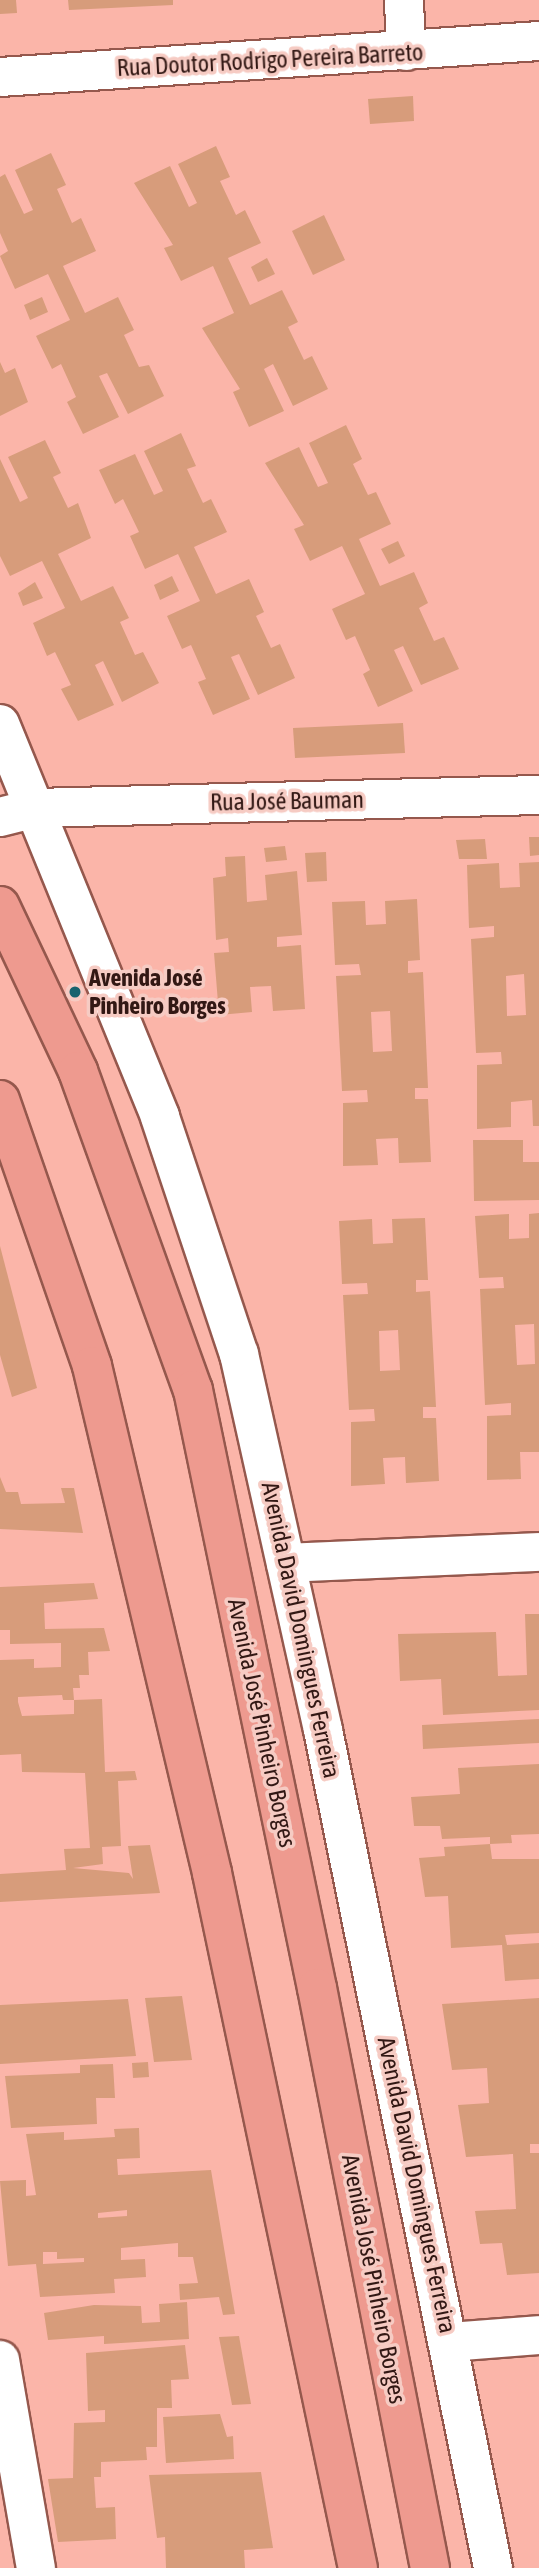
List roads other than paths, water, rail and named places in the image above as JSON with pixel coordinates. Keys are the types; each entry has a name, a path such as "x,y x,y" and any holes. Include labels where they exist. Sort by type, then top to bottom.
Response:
{"main road":[{"name":"Avenida José Pinheiro Borges","path":"0,906 78,1071 192,1390 317,1987 430,2568"},
{"path":"0,1100 92,1366 212,1873 358,2568"}],"street":[{"path":"404,0 406,51"},
{"name":"Rua Doutor Rodrigo Pereira Barreto","path":"0,76 539,41"},
{"name":"Avenida David Domingues Ferreira","path":"0,723 18,812 160,1117 239,1354 286,1563 449,2342 493,2568"},
{"name":"Rua José Bauman","path":"18,812 539,795"},
{"path":"286,1563 539,1552"},
{"path":"449,2342 539,2335"},
{"path":"0,2360 36,2568"}],"place":[{"name":"Avenida José Pinheiro Borges","path":"75,992"}]}
